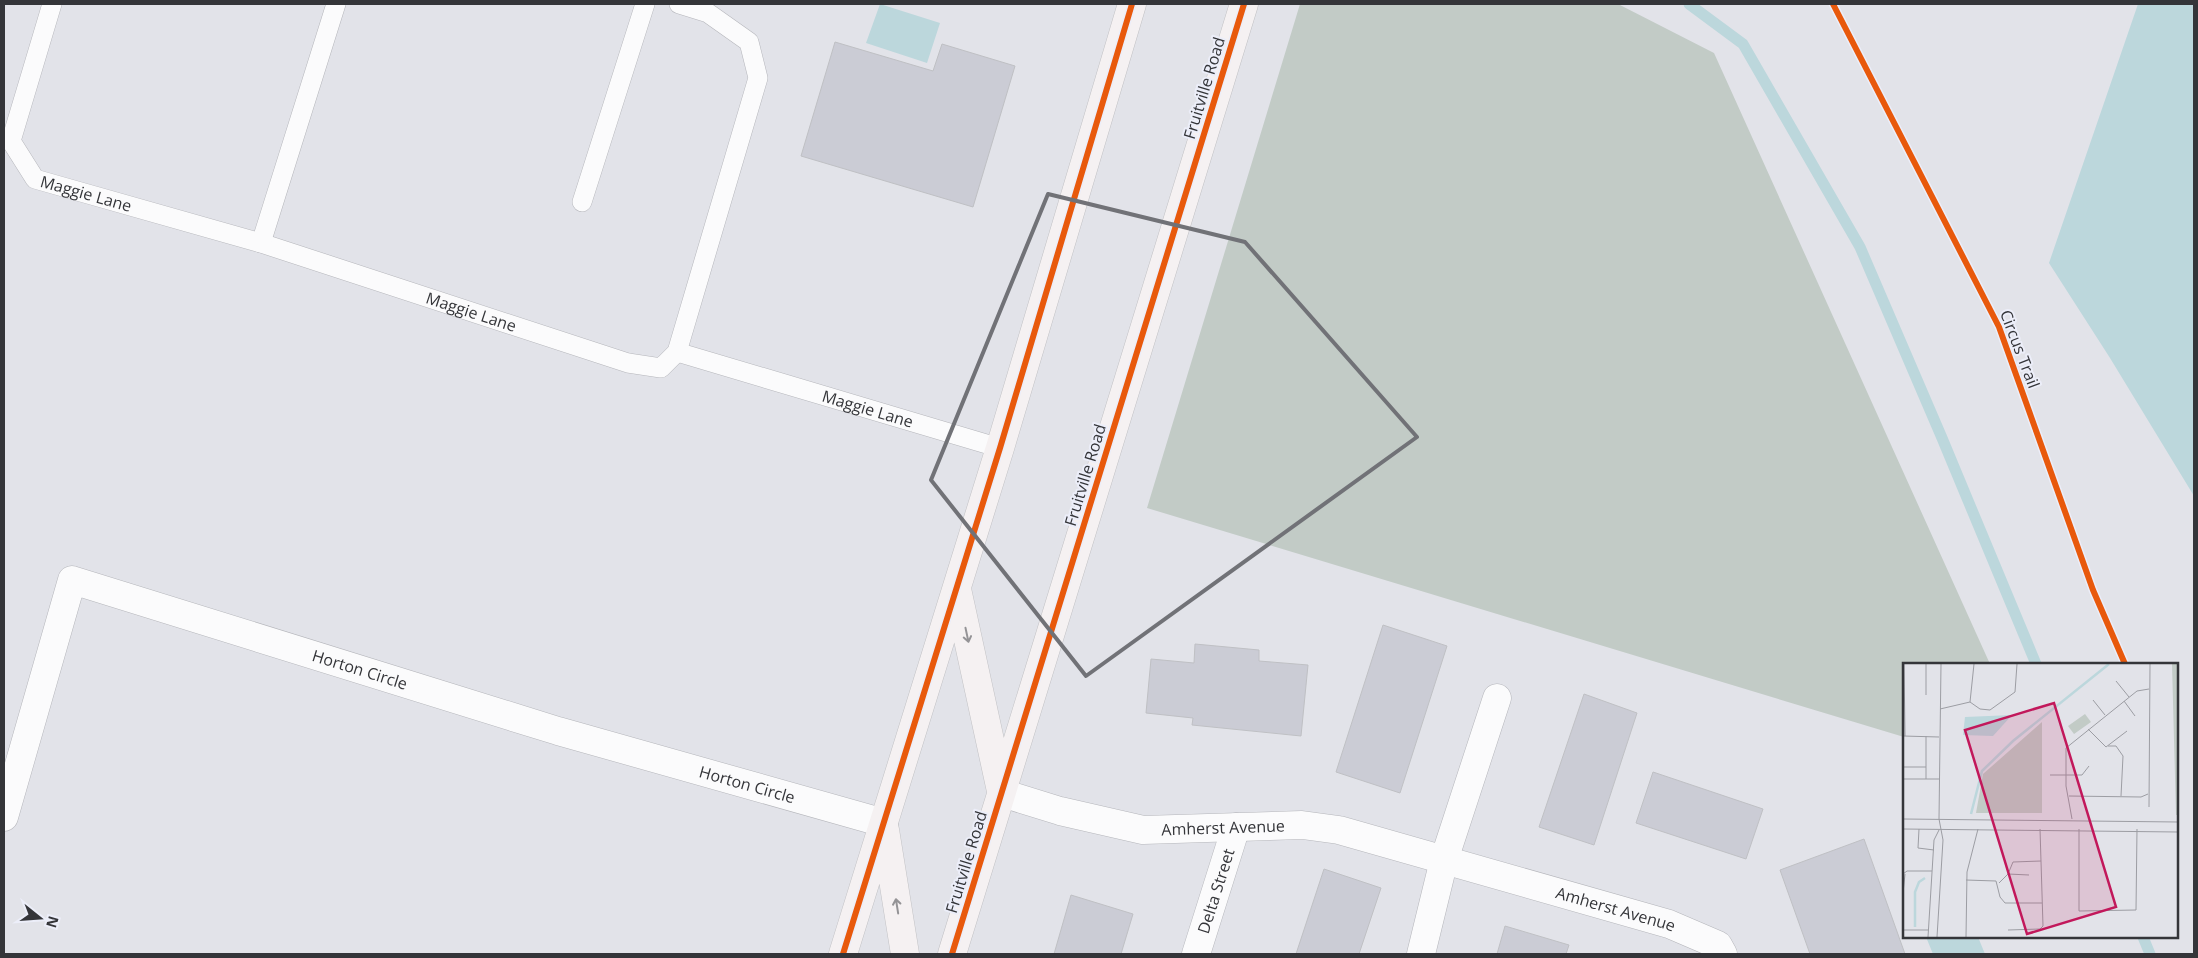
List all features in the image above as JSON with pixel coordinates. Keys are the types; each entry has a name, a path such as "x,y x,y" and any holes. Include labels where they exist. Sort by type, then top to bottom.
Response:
{"main road":[{"path":"844,954 1000,448 1132,4"},
{"name":"Fruitville Road","path":"952,954 1244,4"},
{"path":"956,588 1002,793"},
{"path":"884,823 905,954"}],"street":[{"name":"Horton Circle","path":"4,817 72,580 558,731 884,823"},
{"path":"1420,954 1444,860 1497,698"},
{"name":"Amherst Avenue","path":"1002,793 1060,811 1143,830 1302,825 1339,830 1669,924 1718,946 1723,954"},
{"name":"Delta Street","path":"1196,954 1236,827"}],"lane":[{"name":"Maggie Lane","path":"52,4 11,141 36,179 261,243 628,363 661,368 677,352 1000,448"},
{"path":"261,243 336,4"},
{"path":"582,202 645,4"},
{"path":"677,352 758,78 749,42 708,13 679,4"}],"highlighted area":[{"path":"1048,194 1245,242 1417,437 1086,676 931,480"}],"shaded area":[{"path":"1300,4 1618,4 1714,53 1990,663 1903,663 1903,737 1147,508"}],"water":[{"path":"880,4 940,23 927,63 866,43"},
{"path":"2138,4 2194,4 2194,496 2110,358 2049,263"},
{"path":"1926,938 1978,938 1985,954 1933,954"}],"building":[{"path":"835,42 933,71 942,44 1015,66 973,207 801,156"},
{"path":"1383,625 1447,646 1400,793 1336,772"},
{"path":"1195,644 1259,650 1259,661 1308,665 1301,736 1192,725 1193,718 1146,713 1151,659 1194,663"},
{"path":"1584,694 1637,713 1594,845 1539,827"},
{"path":"1653,772 1763,809 1746,859 1636,823"},
{"path":"1864,839 1905,954 1810,954 1780,870"},
{"path":"1324,869 1381,888 1359,954 1296,954"},
{"path":"1071,895 1133,914 1121,954 1054,954"},
{"path":"1505,926 1569,945 1566,954 1497,954"}],"waterway":[{"path":"1689,4 1743,44 1860,247 2036,663"},
{"path":"2143,938 2150,954"}],"cycle path":[{"path":"843,954 1000,448 1132,4"},
{"path":"952,954 1244,4"},
{"name":"Circus Trail","path":"1833,4 1999,327 2093,590 2125,663"}]}
